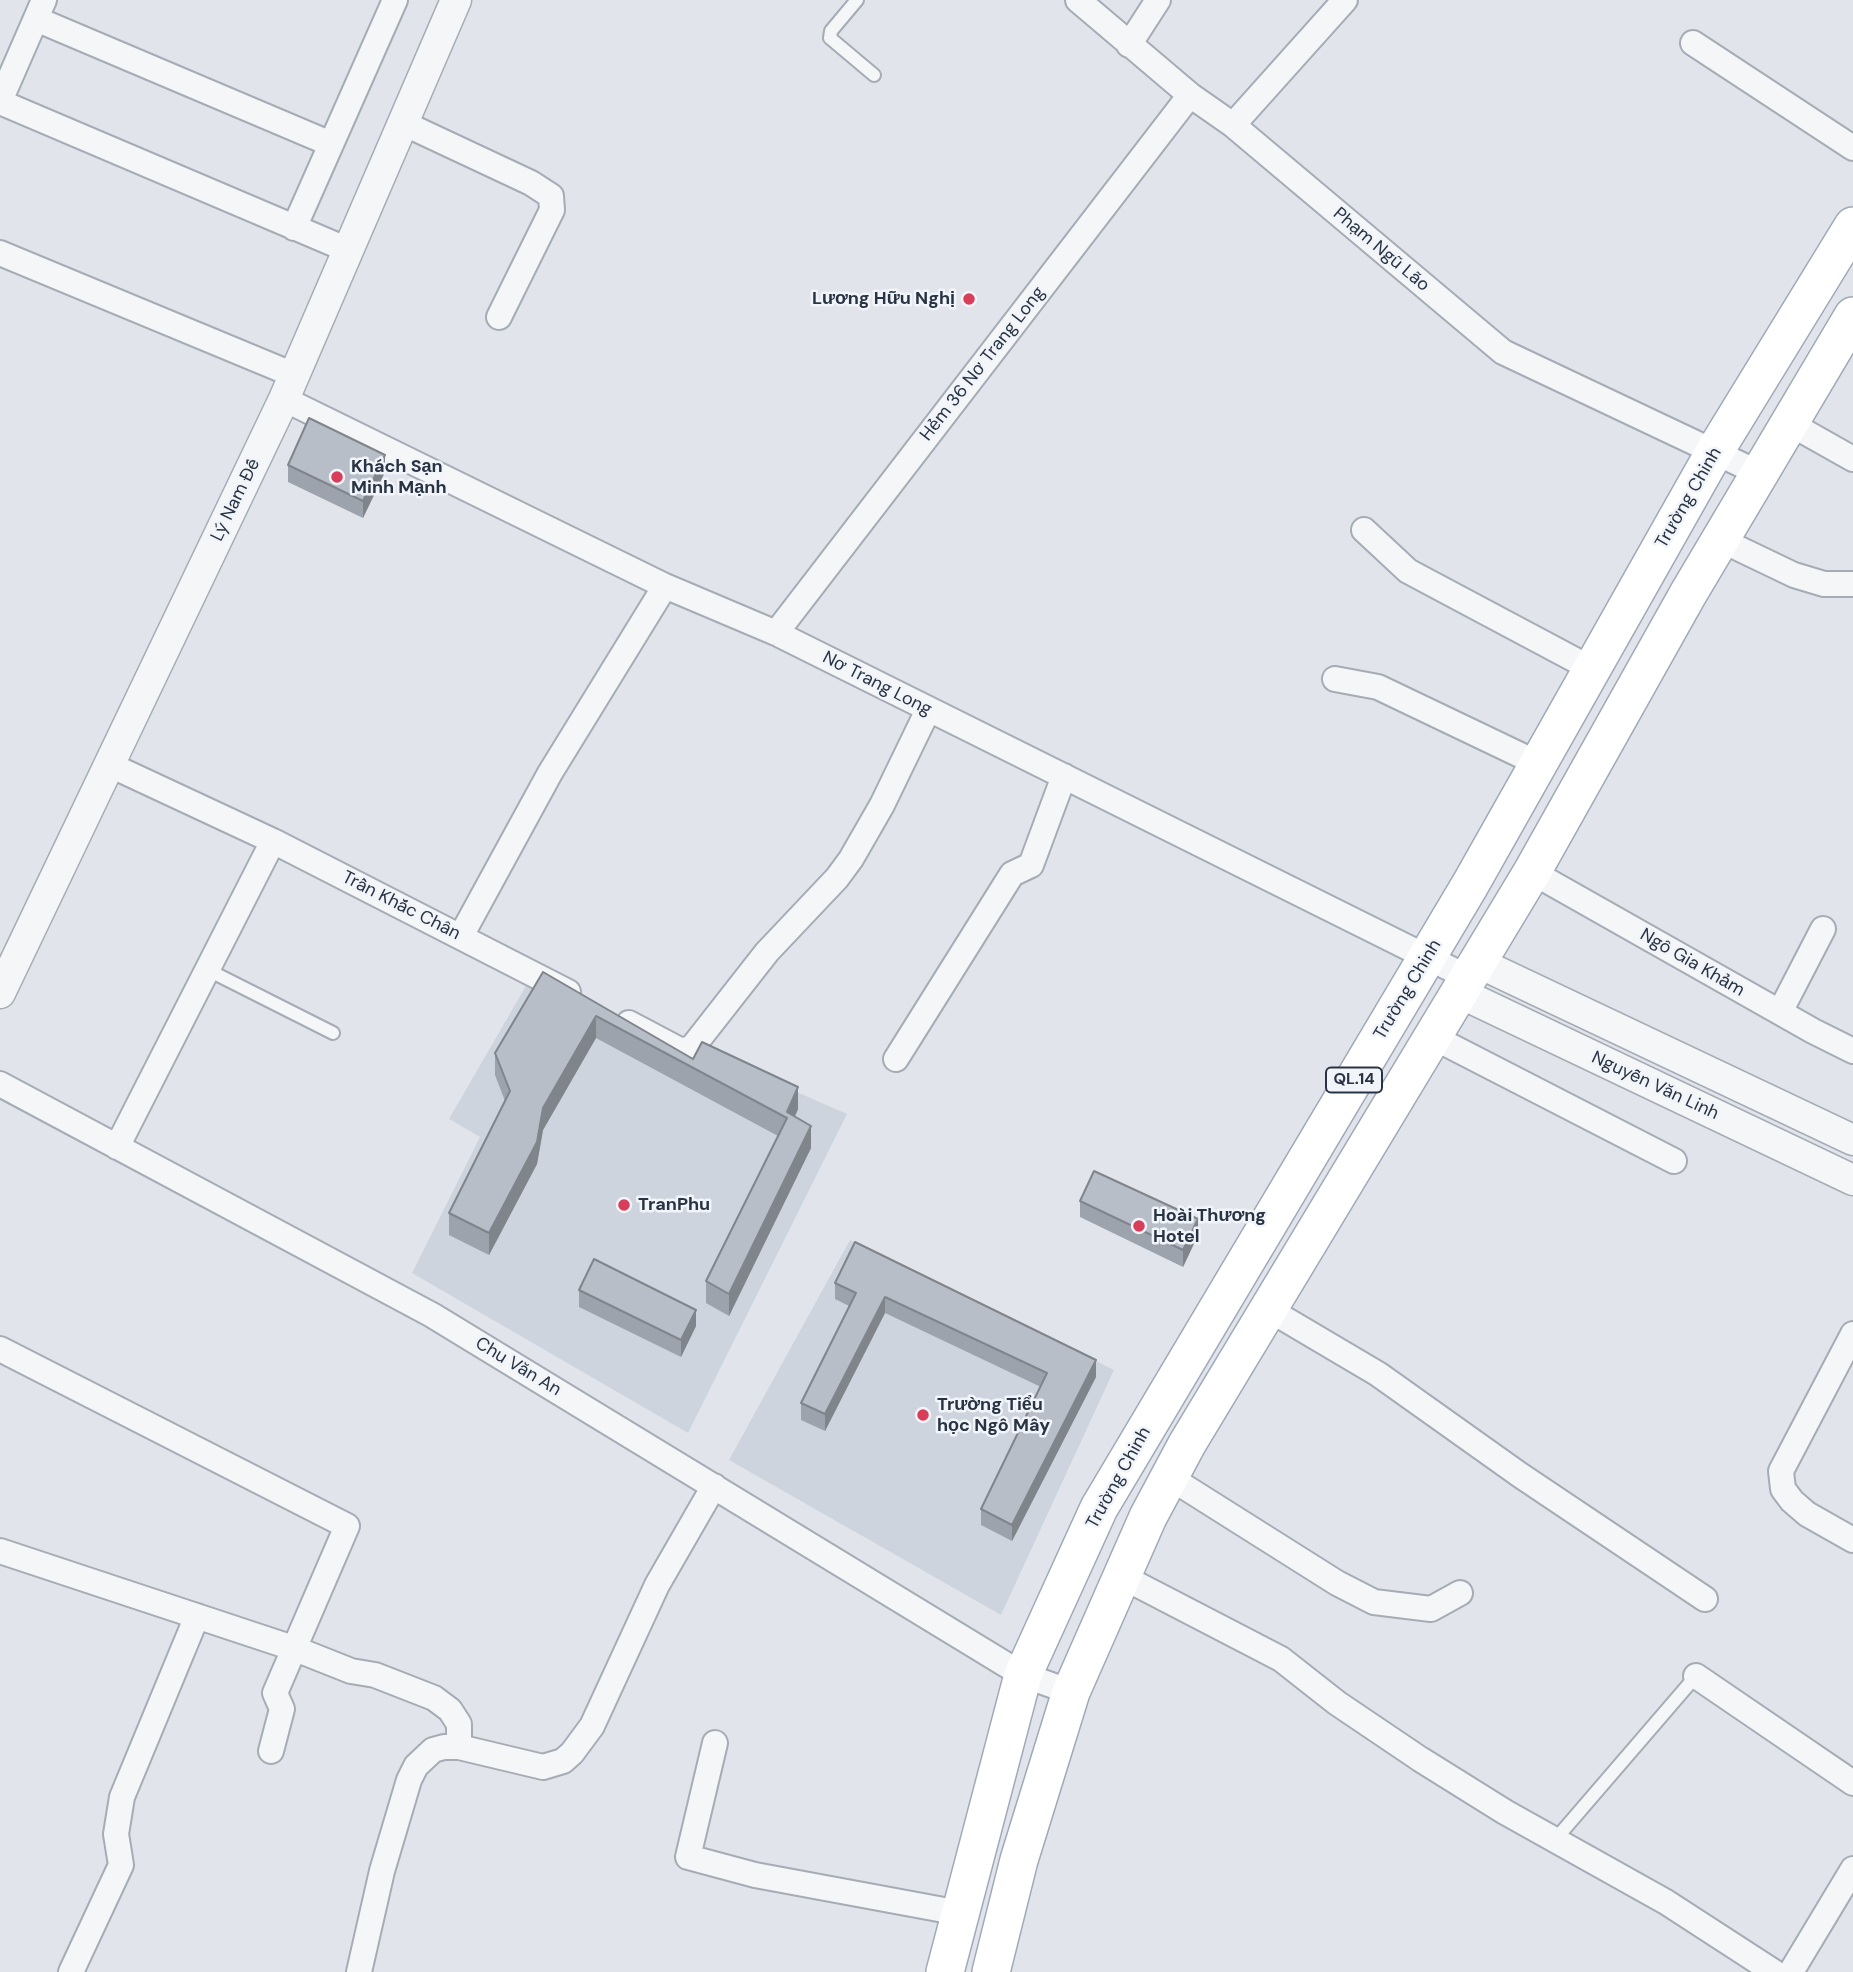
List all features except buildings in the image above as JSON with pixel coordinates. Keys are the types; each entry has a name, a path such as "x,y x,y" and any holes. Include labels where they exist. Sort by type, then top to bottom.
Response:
{"main road":[{"name":"Trường Chinh","path":"945,1972 1023,1675 1099,1507 1427,957 1715,451 1853,226"},
{"name":"QL.14","path":"991,1972 1019,1860 1071,1692 1121,1576 1169,1477 1431,1036 1532,872 1598,749 1853,316"}],"street":[{"path":"294,228 395,0"},
{"name":"Lý Nam Đế","path":"0,993 289,387 456,0"},
{"name":"Phạm Ngũ Lão","path":"1078,0 1190,95 1233,125 1503,352 1761,474"},
{"path":"1129,45 1157,0"},
{"path":"1233,125 1345,0"},
{"path":"331,144 40,10 0,102 348,250"},
{"path":"1693,43 1853,148"},
{"name":"Hẻm 36 Nơ Trang Long","path":"776,633 1190,95"},
{"path":"402,123 531,183 551,196 552,210 499,317"},
{"name":"Nơ Trang Long","path":"0,253 289,387 665,586 776,633 1467,977"},
{"path":"1789,423 1853,459"},
{"path":"1364,530 1408,571 1592,669"},
{"path":"1721,540 1794,575 1824,584 1853,584"},
{"path":"461,936 550,773 665,586"},
{"path":"1335,679 1378,687 1539,764"},
{"name":"Trần Khắc Chân","path":"108,764 273,841 680,1050 691,1049 767,952 837,878 851,859 882,805 928,710"},
{"path":"897,1059 1012,874 1031,865 1064,776"},
{"path":"117,1147 273,841"},
{"name":"Ngô Gia Khảm","path":"1532,872 1853,1051"},
{"path":"1780,1012 1823,929"},
{"name":"Nguyễn Văn Linh","path":"1467,977 1853,1140"},
{"name":"Nguyễn Văn Linh","path":"1467,977 1853,1180"},
{"path":"1431,1036 1674,1161"},
{"name":"Chu Văn An","path":"0,1084 432,1315 1023,1675 1071,1692"},
{"path":"1269,1309 1378,1374 1520,1475 1705,1598"},
{"path":"0,1349 347,1526 275,1693 282,1709 271,1751"},
{"path":"1849,1350 1782,1471 1782,1483 1783,1489 1799,1508 1853,1540"},
{"path":"1169,1477 1337,1583 1374,1602 1431,1609 1460,1593"},
{"path":"359,1972 377,1893 409,1780 416,1766 433,1750 459,1747 543,1767 563,1761 572,1753 592,1726 657,1586 714,1486"},
{"path":"0,1551 293,1648 434,1699 450,1710 459,1724 459,1747"},
{"path":"1121,1576 1281,1659 1337,1703 1420,1759 1554,1840 1665,1902 1774,1972"},
{"path":"71,1972 121,1866 116,1834 122,1797 197,1616"},
{"path":"1696,1676 1853,1783"},
{"path":"715,1743 688,1857 755,1874 960,1913"},
{"path":"1791,1972 1853,1869"}],"lane":[{"path":"857,0 831,31 830,38 874,75"},
{"path":"208,970 333,1033"},
{"path":"1554,1840 1696,1676"}],"shaded area":[{"name":"TranPhu","path":"527,984 703,1051 847,1114 688,1433 412,1273 480,1137 449,1119"},
{"name":"Trường Tiểu học Ngô Mây","path":"850,1240 1114,1370 1001,1615 729,1460"}],"place":[{"name":"Lương Hữu Nghị","path":"969,299"},
{"name":"Khách Sạn Minh Mạnh","path":"337,477"},
{"name":"TranPhu","path":"624,1205"},
{"name":"Hoài Thương Hotel","path":"1139,1226"},
{"name":"Trường Tiểu học Ngô Mây","path":"923,1415"}]}
